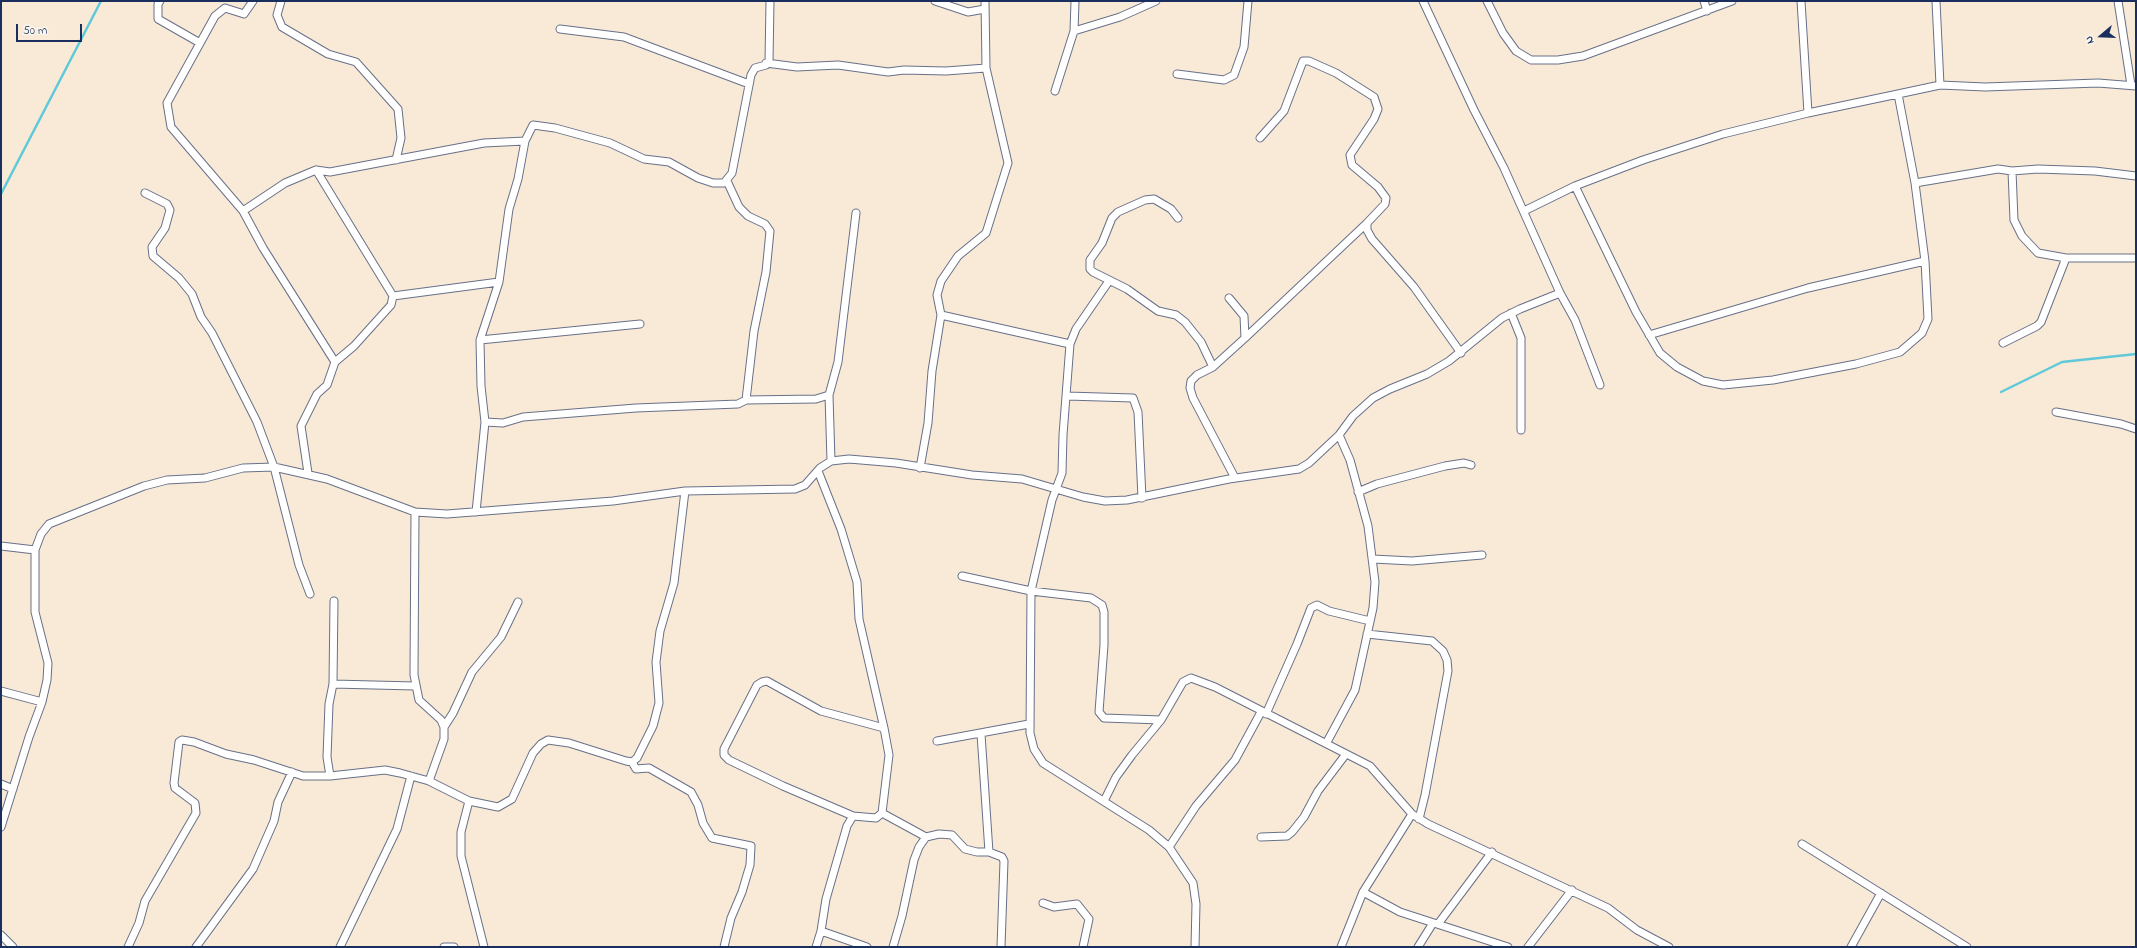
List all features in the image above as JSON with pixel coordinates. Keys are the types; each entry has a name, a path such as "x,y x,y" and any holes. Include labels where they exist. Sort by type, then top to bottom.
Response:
{"street":[{"path":"160,1 158,4 158,19 200,43"},
{"path":"253,1 244,14 225,8 215,16 167,103 171,127 243,211 263,248 336,362"},
{"path":"281,1 277,15 282,27 328,54 356,62 398,109 401,138 396,160"},
{"path":"766,64 769,62 770,1"},
{"path":"935,1 968,12 985,9"},
{"path":"920,468 928,423 932,371 941,315 937,295 941,281 958,256 986,233 1008,163 986,68 985,1"},
{"path":"1055,91 1074,31 1075,1"},
{"path":"1074,31 1120,18 1156,1"},
{"path":"1177,74 1224,80 1234,75 1244,47 1248,1"},
{"path":"1423,1 1474,110 1504,168 1560,293 1575,320 1600,385"},
{"path":"1487,1 1503,33 1516,51 1531,60 1558,60 1583,56 1732,1"},
{"path":"1704,1 1707,11"},
{"path":"1802,1 1808,113"},
{"path":"1936,1 1940,86"},
{"path":"1524,211 1575,186 1643,160 1723,134 1808,113 1898,94 1940,86 1985,87 2098,83 2133,86 2118,1"},
{"path":"560,29 624,37 749,84"},
{"path":"1235,478 1192,398 1190,388 1191,381 1197,375 1213,367 1246,338 1367,223 1385,204 1386,198 1378,187 1352,165 1350,155 1374,119 1378,109 1374,97 1336,73 1309,61 1302,61 1284,111 1260,138"},
{"path":"476,512 485,422 481,386 480,340 499,282 509,209 518,179 525,141 533,125 544,125 610,143 644,159 669,162 713,183 720,184 727,181 732,172 749,84 755,68 766,64 797,67 838,65 888,72 904,70 940,71 986,68"},
{"path":"1575,186 1613,266 1660,353 1677,367 1703,381 1723,385 1773,380 1856,364 1900,352 1922,333 1928,319 1925,261 1915,182 1898,94"},
{"path":"243,211 285,183 316,170 330,172 484,143 525,141"},
{"path":"1915,182 1998,169 2012,171 2038,169 2066,170 2136,176"},
{"path":"308,474 301,426 317,394 327,385 336,362 354,346 391,305 393,296 316,170"},
{"path":"2012,171 2014,220 2022,236 2038,254 2066,258 2136,258"},
{"path":"727,181 739,207 748,216 766,224 770,231 766,272 754,331 746,400"},
{"path":"145,194 167,204 170,210 164,228 152,247 153,256 179,278 192,294 201,317 212,333 254,416 274,467 299,565 310,594"},
{"path":"1178,218 1171,209 1154,199 1145,200 1115,215 1112,218 1102,242 1090,260 1090,269 1109,281 1127,289 1158,311 1176,315 1185,322 1201,342 1213,367"},
{"path":"831,461 829,395 838,362 856,213"},
{"path":"1367,223 1367,230 1372,239 1414,287 1461,353"},
{"path":"2003,343 2037,326 2041,322 2066,258"},
{"path":"1649,335 1808,288 1925,261"},
{"path":"1109,281 1076,329 1070,344 1063,435 1062,473 1031,591 1032,621 1029,724 1034,749 1043,763 1104,800 1149,830 1169,847 1193,883 1196,904 1195,947"},
{"path":"393,296 499,282"},
{"path":"1,827 29,737 42,702 47,680 48,663 36,612 36,550 41,534 49,524 144,486 168,480 205,478 243,468 274,467 308,474 415,512 446,514 613,501 685,491 795,489 805,485 820,468 831,461 849,459 896,463 920,468 1022,480 1083,497 1106,501 1142,498 1235,478 1299,469 1310,463 1339,435 1352,416 1373,398 1390,389 1427,374 1461,353 1502,318 1560,293"},
{"path":"1229,298 1244,316 1246,338"},
{"path":"1511,314 1521,338 1521,430"},
{"path":"941,315 1070,344"},
{"path":"480,340 640,324"},
{"path":"485,422 503,423 523,417 636,408 738,404 746,400 816,399 829,395"},
{"path":"1067,396 1133,398 1138,412 1142,498"},
{"path":"2056,412 2121,424 2136,430"},
{"path":"1327,742 1356,690 1370,621 1375,582 1368,526 1350,460 1339,435"},
{"path":"1358,492 1377,484 1445,466 1464,463 1471,466"},
{"path":"818,472 841,529 857,582 859,619 884,728 889,755 882,813 876,818 853,816 783,786 729,760 724,755 724,749 757,685 767,681 822,711 884,728"},
{"path":"632,762 637,758 653,726 659,703 656,662 660,631 674,583 685,491"},
{"path":"415,512 415,686 419,700 441,720 444,727 444,739 429,781"},
{"path":"1,546 36,550"},
{"path":"1373,559 1412,562 1482,555"},
{"path":"962,576 1031,591 1091,598 1102,605 1104,612 1104,644 1099,712 1104,718 1161,720"},
{"path":"330,776 327,757 329,712 333,684 334,601"},
{"path":"444,727 453,713 472,672 501,637 518,602"},
{"path":"1169,847 1196,806 1235,760 1264,713 1297,644 1310,608 1317,605 1334,612 1370,621"},
{"path":"1367,634 1432,641 1443,651 1447,660 1448,672 1426,795 1419,819"},
{"path":"1104,800 1116,777 1161,720 1183,682 1191,678 1215,687 1264,713 1327,742 1346,754 1370,766 1412,814 1419,819 1492,852 1608,908 1637,930 1669,947"},
{"path":"333,684 415,686"},
{"path":"1,691 42,702"},
{"path":"937,741 1029,724"},
{"path":"981,734 989,852"},
{"path":"128,947 139,923 145,901 196,813 196,803 175,788 174,783 179,742 182,740 194,742 226,754 254,760 303,776 330,776 385,770 429,781 468,801 498,807 512,799 533,752 541,744 548,740 568,743 632,762 636,769 649,768 691,792 698,805 703,823 712,838 730,840 752,846 750,865 742,892 731,918 724,947"},
{"path":"1261,837 1287,836 1292,832 1304,817 1318,791 1346,754"},
{"path":"196,947 253,868 274,821 278,802 292,772"},
{"path":"340,947 397,829 411,776"},
{"path":"1,784 14,789"},
{"path":"468,801 460,832 461,856 484,947"},
{"path":"882,813 926,837"},
{"path":"1341,947 1363,892 1412,814"},
{"path":"816,947 821,931 826,899 847,826 853,816"},
{"path":"893,947 902,916 918,847 926,837 939,834 952,834 965,849 977,852 989,852 1002,857 1004,861 1001,947"},
{"path":"1802,844 1967,947"},
{"path":"1418,947 1492,852"},
{"path":"1528,947 1572,890"},
{"path":"1363,892 1400,912 1508,947"},
{"path":"1851,947 1881,893"},
{"path":"1043,903 1054,907 1077,904 1089,919 1083,947"},
{"path":"821,931 867,947"},
{"path":"1,935 12,947"},
{"path":"444,947 454,947"}],"waterway":[{"path":"1,194 101,1"},
{"path":"2001,392 2062,362 2136,354"}]}
